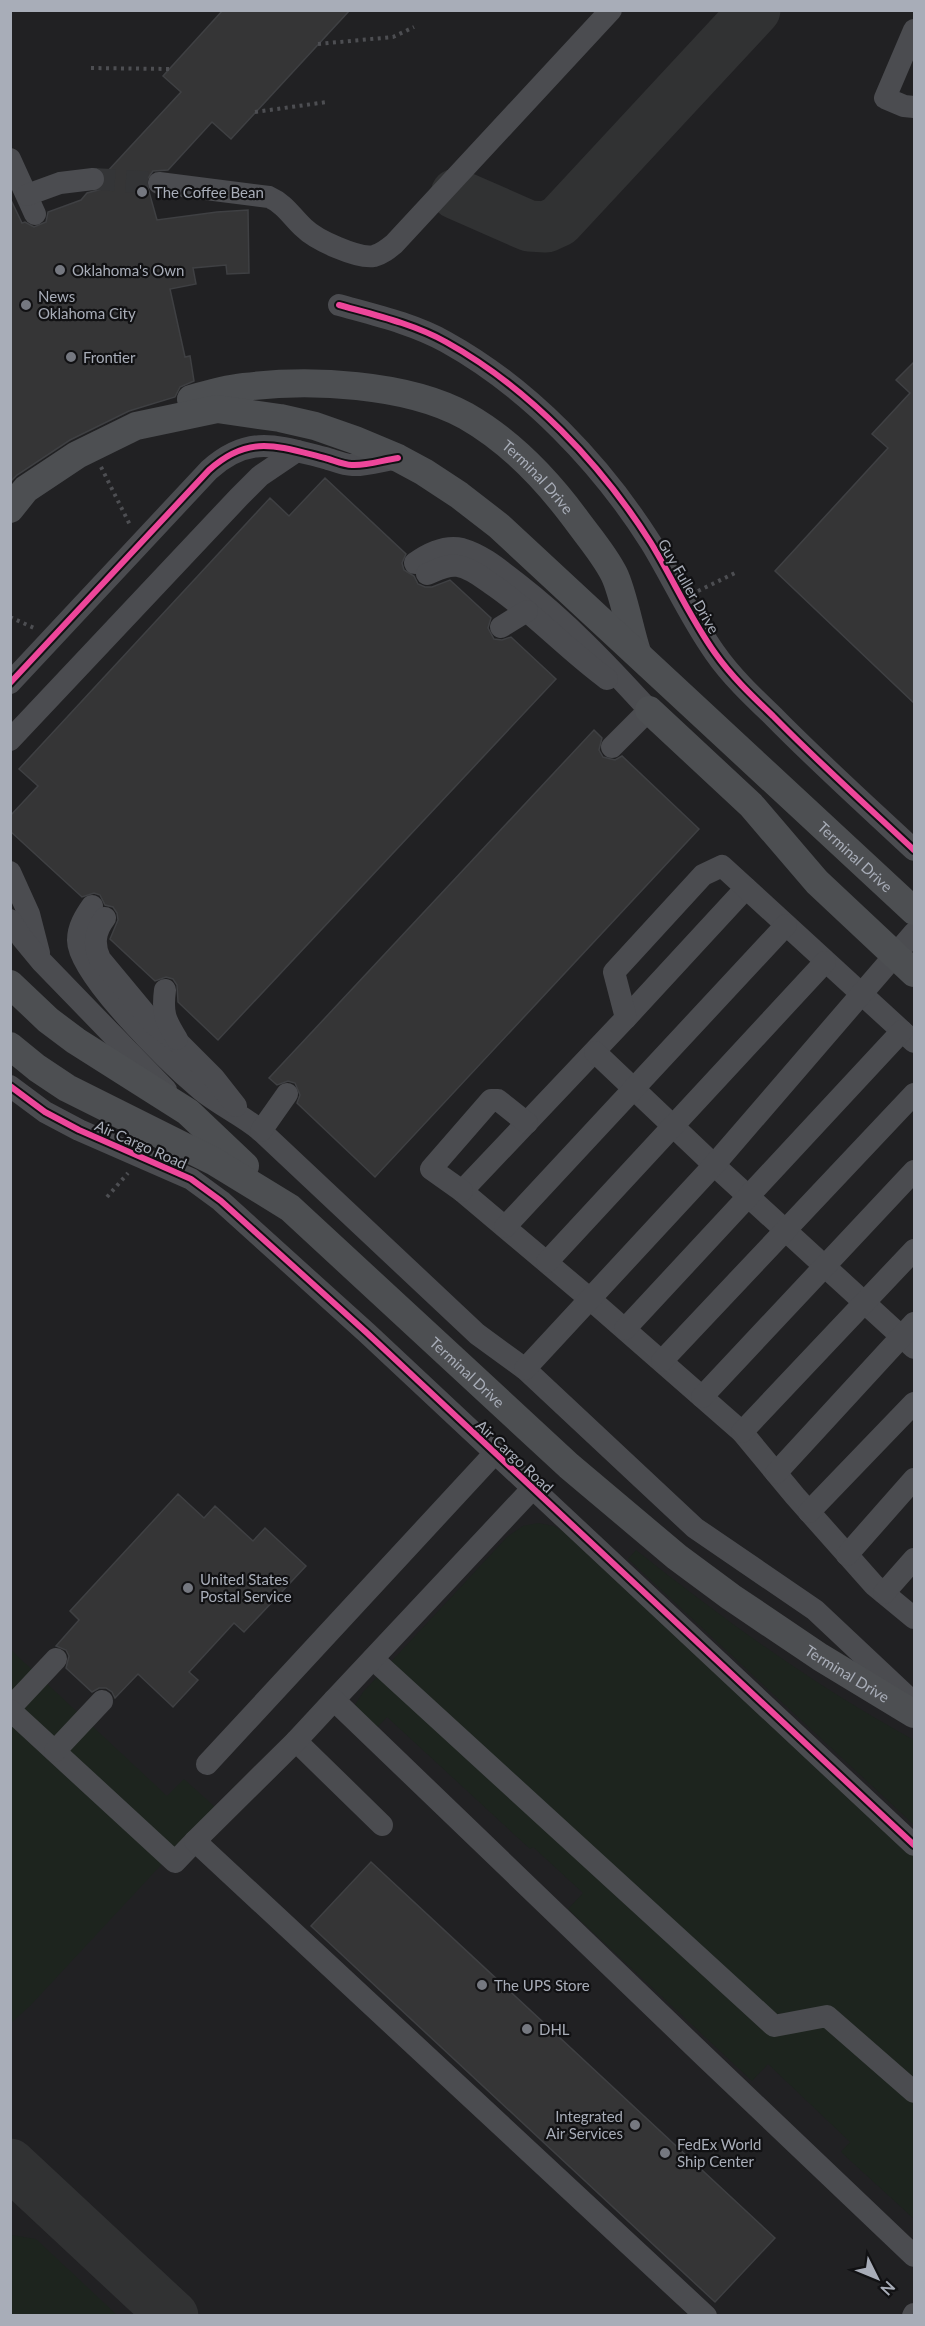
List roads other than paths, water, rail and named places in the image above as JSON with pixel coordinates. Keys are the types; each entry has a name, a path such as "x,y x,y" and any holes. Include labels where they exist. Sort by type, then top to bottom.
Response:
{"main road":[{"name":"Terminal Drive","path":"10,499 62,455 117,424 180,402 242,387 280,384 357,386 402,393 465,416 499,439 537,474 565,505 614,575 637,652 915,911"},
{"path":"10,509 26,489 77,455 136,426 217,409 280,418 315,426 398,458 459,495 499,526 637,652"},
{"path":"649,710 751,805 817,882 904,964"},
{"path":"712,768 734,743"},
{"path":"10,984 48,1020 76,1041 188,1112 290,1208"},
{"name":"Terminal Drive","path":"10,1046 67,1088 215,1162 290,1208 568,1466 677,1557 731,1597 820,1657 915,1714"}],"street":[{"path":"159,183 269,197 279,201 304,228 316,237 353,253 366,257 377,256 394,244 611,10"},
{"path":"915,30 885,98 904,106 915,107"},
{"path":"10,159 31,205 53,185 93,179"},
{"name":"Guy Fuller Drive","path":"339,306 387,318 444,341 482,364 525,398 559,430 619,497 651,544 715,653 735,678 794,738 915,850"},
{"path":"10,683 209,470 225,456 255,444 297,451 352,465 398,458"},
{"path":"10,740 238,497 260,476 297,451"},
{"path":"441,549 461,549 487,560 545,604 595,650 649,710 585,663 503,592 466,568 448,566 421,568 429,552 441,549"},
{"path":"501,627 527,611"},
{"path":"612,747 649,710"},
{"path":"625,1329 748,1196 908,1037 722,866 703,875 614,972 626,1018"},
{"path":"10,872 29,914 41,961"},
{"path":"462,1191 595,1052 746,888"},
{"path":"253,1124 202,1091 160,1050 93,976 82,957 78,940 84,918 99,912 95,940 100,959 154,1024 179,1043 214,1078 253,1124 477,1334 525,1370 695,1528 815,1610 915,1703"},
{"path":"10,920 41,961 188,1112"},
{"path":"505,1227 786,925"},
{"path":"525,1370 714,1165 860,994 904,964 915,933"},
{"path":"547,1262 825,962"},
{"path":"165,990 163,1006 165,1020 179,1043"},
{"path":"595,1052 865,1303 910,1336 776,1473"},
{"name":"Air Cargo Road","path":"10,1086 45,1112 79,1130 191,1179 250,1226 915,1845"},
{"path":"253,1124 287,1094"},
{"path":"662,1361 915,1094"},
{"path":"527,1123 498,1100 491,1100 431,1169 462,1191 547,1262 742,1432 847,1555 884,1593 915,1618"},
{"path":"702,1397 915,1171"},
{"path":"742,1432 915,1250"},
{"path":"809,1512 915,1403"},
{"path":"207,1764 494,1454"},
{"path":"847,1555 915,1479"},
{"path":"56,1659 10,1709 175,1862 296,1741 532,1489"},
{"path":"884,1593 915,1559"},
{"path":"373,1659 774,2026 827,2016 915,2092"},
{"path":"334,1700 915,2256"},
{"path":"55,1751 102,1701"},
{"path":"296,1741 382,1824"},
{"path":"195,1841 706,2316"}],"tunnel":[{"path":"93,179 159,183"}],"place":[{"name":"The Coffee Bean","path":"142,192"},
{"name":"Oklahoma's Own","path":"60,270"},
{"name":"News Oklahoma City","path":"26,305"},
{"name":"Frontier","path":"71,357"},
{"name":"United States Postal Service","path":"188,1588"},
{"name":"The UPS Store","path":"482,1985"},
{"name":"DHL","path":"527,2029"},
{"name":"Integrated Air Services","path":"635,2125"},
{"name":"FedEx World Ship Center","path":"665,2153"}]}
